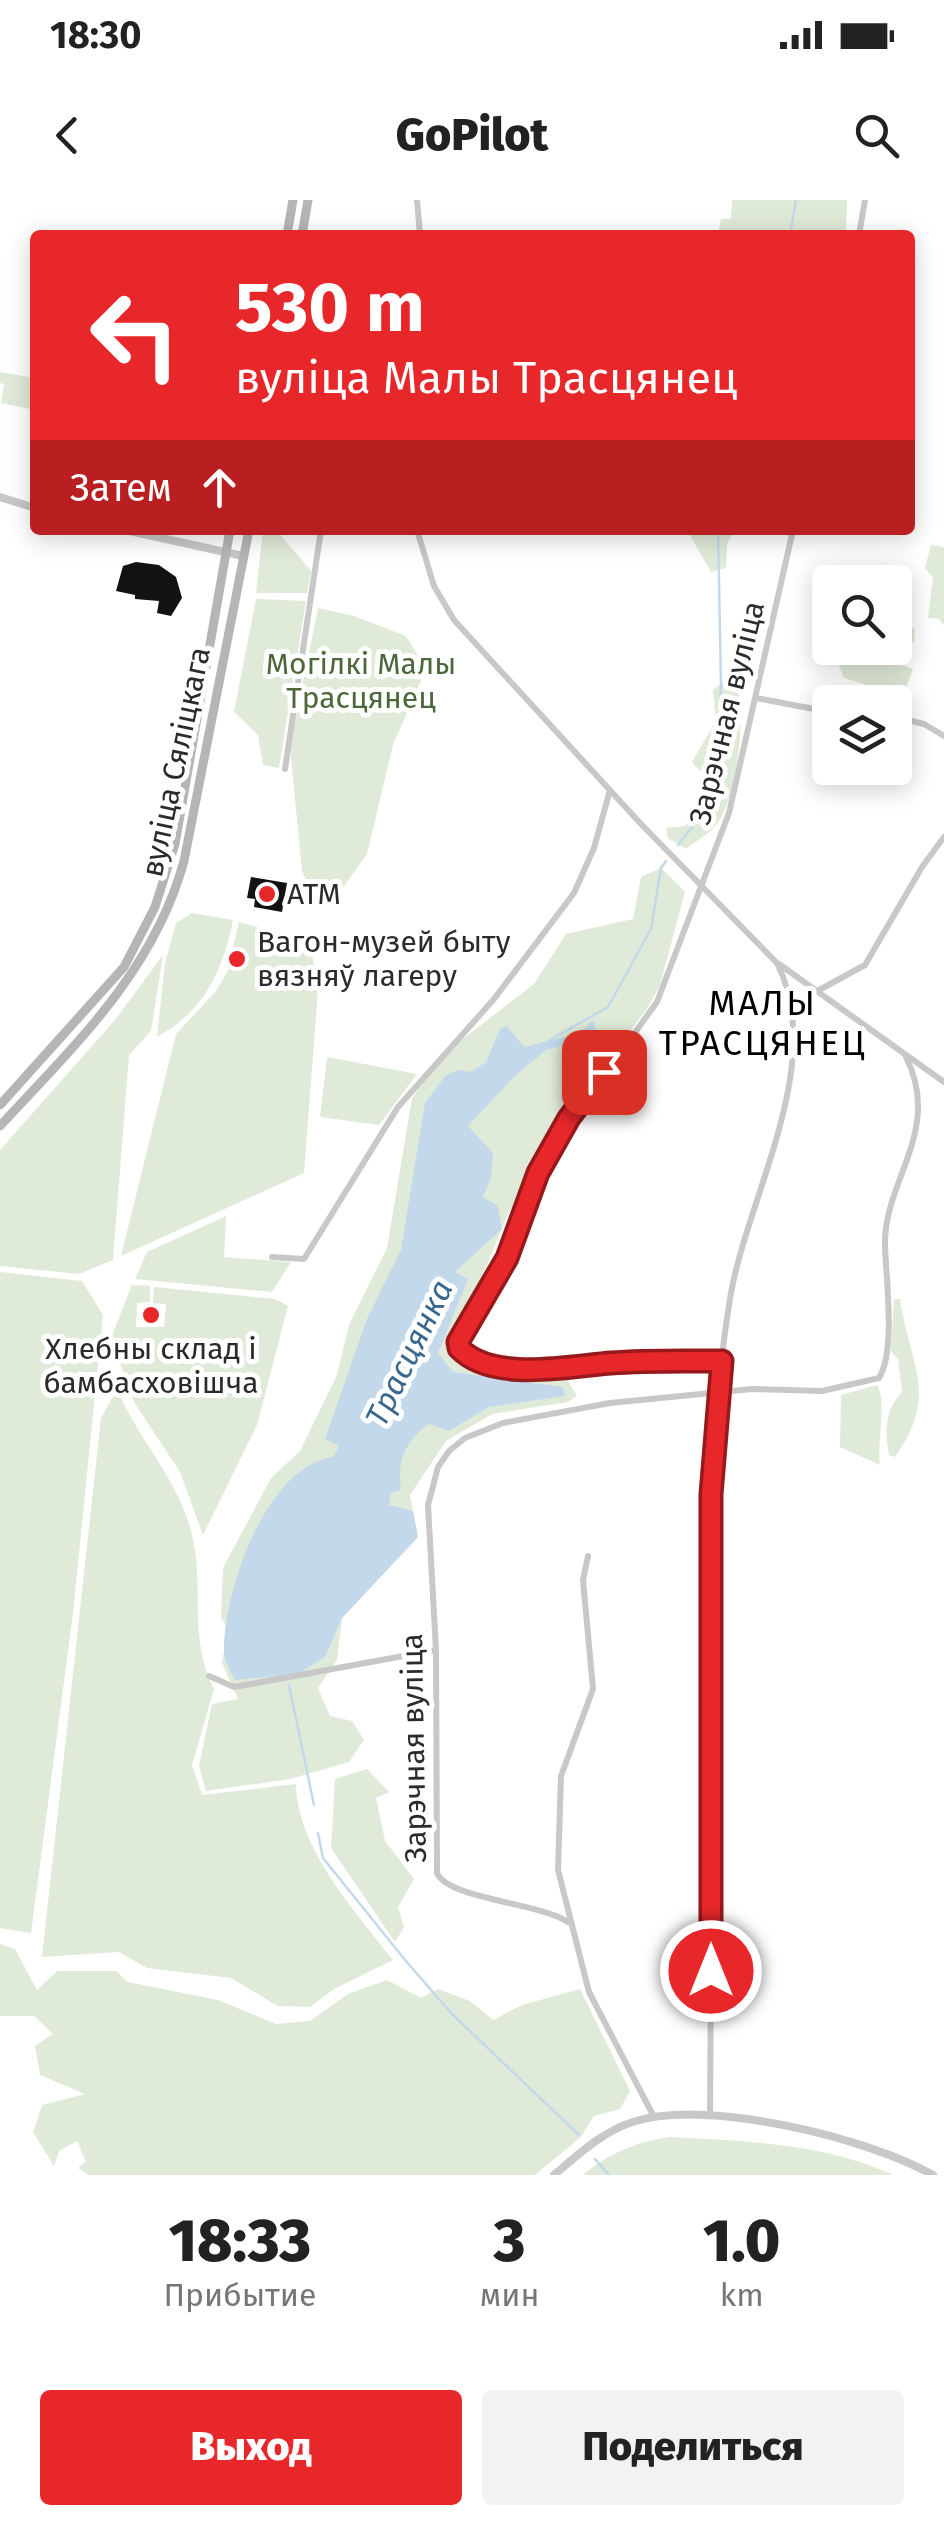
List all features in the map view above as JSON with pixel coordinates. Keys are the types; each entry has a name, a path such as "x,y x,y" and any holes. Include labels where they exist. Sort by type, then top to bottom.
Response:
{"main road":[{"path":"288,230 293,200"},
{"path":"303,230 308,200"},
{"name":"вуліца Сяліцкага","path":"0,1105 124,967 155,907 175,844 229,535"},
{"name":"вуліца Сяліцкага","path":"0,1126 109,1007 136,972 168,914 184,861 248,535"}],"street":[{"path":"418,200 420,230"},
{"path":"860,230 865,200"},
{"path":"0,498 30,507"},
{"path":"146,535 243,556"},
{"path":"285,769 321,535"},
{"path":"419,535 434,586 454,620 698,884 778,963 944,1082"},
{"name":"Зарэчная вуліца","path":"722,1361 608,1363 545,1372 473,1358 459,1348 458,1342 507,1258 538,1173 569,1118 652,1012 698,884 729,813 792,535"},
{"path":"756,698 812,709"},
{"path":"912,721 944,736"},
{"path":"272,1257 304,1259 398,1107 494,1000 574,893 594,848 610,789"},
{"path":"789,993 804,986 818,990 865,966 922,867 944,838"},
{"path":"710,2117 711,1524 718,1394 740,1249 786,1104 792,1059 789,993 778,963"},
{"name":"Зарэчная вуліца","path":"568,1922 542,1909 441,1882 436,1858 436,1650 428,1505 442,1459 456,1444 480,1430 610,1402 822,1391 876,1380 882,1374 887,1322 885,1234 916,1130 914,1078 906,1057"},
{"path":"588,1556 583,1580 593,1689 560,1776 556,1856 568,1922 589,1992 654,2116"},
{"path":"208,1676 234,1687 436,1650"},
{"path":"554,2175 614,2129 654,2116 710,2117 854,2141 930,2173"}],"green space":[{"path":"732,200 847,200 846,230 719,230 721,219 731,219"},
{"path":"0,372 30,377 30,409 1,403 4,384 0,383"},
{"path":"262,535 280,535 311,571 307,593 256,593"},
{"path":"690,535 732,535 727,544 726,568 711,572"},
{"path":"931,545 944,547 944,625 939,619 928,618 933,578 925,568"},
{"path":"256,599 306,601 279,768 263,765 258,735 234,712"},
{"name":"Могілкі Малы Трасцянец","path":"318,608 354,616 406,636 426,669 393,745 367,854 342,889 312,893 302,871 290,747"},
{"path":"839,665 902,665 913,669 907,685 865,685 844,678"},
{"path":"724,682 737,687 740,702 740,738 730,796 717,824 686,849 668,838 666,828 685,826 698,793 710,781 692,762 716,721 713,690"},
{"path":"661,868 685,892 660,985 647,1009 553,1130 509,1212 457,1336 454,1357 466,1364 508,1378 567,1379 577,1396 568,1402 492,1414 446,1441 410,1495 418,1537 342,1618 337,1660 318,1688 330,1716 352,1721 364,1740 349,1762 290,1779 206,1791 199,1766 212,1704 238,1699 222,1663 228,1629 221,1618 223,1568 271,1478 300,1451 337,1375 349,1325 387,1248 412,1098 446,1052 534,984 566,934 633,919 641,877"},
{"path":"192,913 233,920 229,939 217,973 199,1002 157,1037 165,963 176,923"},
{"path":"239,922 310,942 318,990 304,1173 121,1256 176,1034 216,991 229,969 239,970 243,948 233,947"},
{"path":"163,955 151,1031 129,1055 113,1260 79,1274 0,1266 0,1150 115,1020"},
{"path":"327,1057 417,1074 379,1125 320,1117"},
{"path":"226,1216 224,1257 291,1262 272,1292 135,1279 147,1252"},
{"path":"0,1272 82,1281 103,1315 73,1613 31,1933 0,1928"},
{"path":"132,1285 150,1286 150,1302 137,1303 136,1327 164,1327 166,1304 153,1303 154,1287 275,1299 288,1306 257,1425 203,1535 180,1472 134,1402 111,1338"},
{"path":"894,1299 900,1299 919,1397 909,1435 895,1457 889,1455 887,1429 889,1414 902,1392 898,1359 891,1351"},
{"path":"877,1385 881,1401 880,1465 840,1447 841,1395"},
{"path":"117,1389 167,1475 191,1531 201,1650 214,1689 192,1765 202,1795 296,1784 306,1832 317,1855 393,1960 334,1989 310,2007 278,2006 231,1978 147,1968 119,1952 42,1957 101,1418"},
{"path":"367,1769 389,1792 376,1798 385,1841 414,1879 398,1907 404,1927 395,1942 331,1848 335,1779"},
{"path":"0,1944 15,1949 37,1990 57,1971 116,1971 128,1982 218,2000 276,2024 310,2021 348,1994 387,1980 421,1998 438,1989 470,2001 493,2020 522,2005 580,1989 630,2091 620,2109 594,2116 581,2137 535,2175 89,2175 78,2168 86,2162 77,2141 59,2151 54,2166 33,2132 42,2105 85,2094 40,2075 35,2046 53,2034 34,2016 0,2016"},
{"path":"670,2137 812,2150 893,2175 583,2175 624,2150"}],"water":[{"path":"593,1020 598,1036 546,1050 515,1076 468,1126 493,1153 491,1178 483,1197 498,1206 502,1229 455,1272 468,1279 438,1353 453,1372 563,1387 565,1396 489,1407 449,1431 429,1424 404,1452 401,1490 391,1493 389,1505 413,1511 418,1537 342,1618 325,1657 297,1674 235,1680 224,1652 231,1597 240,1566 269,1507 288,1483 309,1466 333,1457 339,1446 325,1439 367,1319 401,1250 425,1103 445,1076 458,1070 471,1072 486,1062 500,1029 507,1026 524,1047 580,1033"}],"building":[{"path":"136,562 159,565 176,577 182,598 171,616 157,613 159,601 135,599 135,595 116,591 123,566"},
{"name":"АТМ","path":"251,877 287,883 282,912 254,907 255,899 247,898"}],"waterway":[{"name":"Трасцянка","path":"791,230 796,200"},
{"name":"Трасцянка","path":"678,845 714,799 721,685 718,535"},
{"name":"Трасцянка","path":"548,1041 608,1007 651,929 661,868 666,861"},
{"name":"Трасцянка","path":"289,1685 314,1805"},
{"name":"Трасцянка","path":"318,1833 323,1858 405,1960 452,2014 579,2135"},
{"name":"Трасцянка","path":"595,2159 609,2175"}],"place":[{"name":"АТМ","path":"267,894"},
{"name":"Вагон-музей быту вязняў лагеру","path":"237,959"},
{"name":"Хлебны склад і бамбасховішча","path":"151,1315"}],"district":[{"name":"МАЛЫ ТРАСЦЯНЕЦ","path":"763,1023"}],"route":[{"path":"604,1072 569,1118 538,1173 507,1258 458,1342 464,1354 473,1358 545,1372 608,1363 722,1361 711,1494 711,1971"}]}
